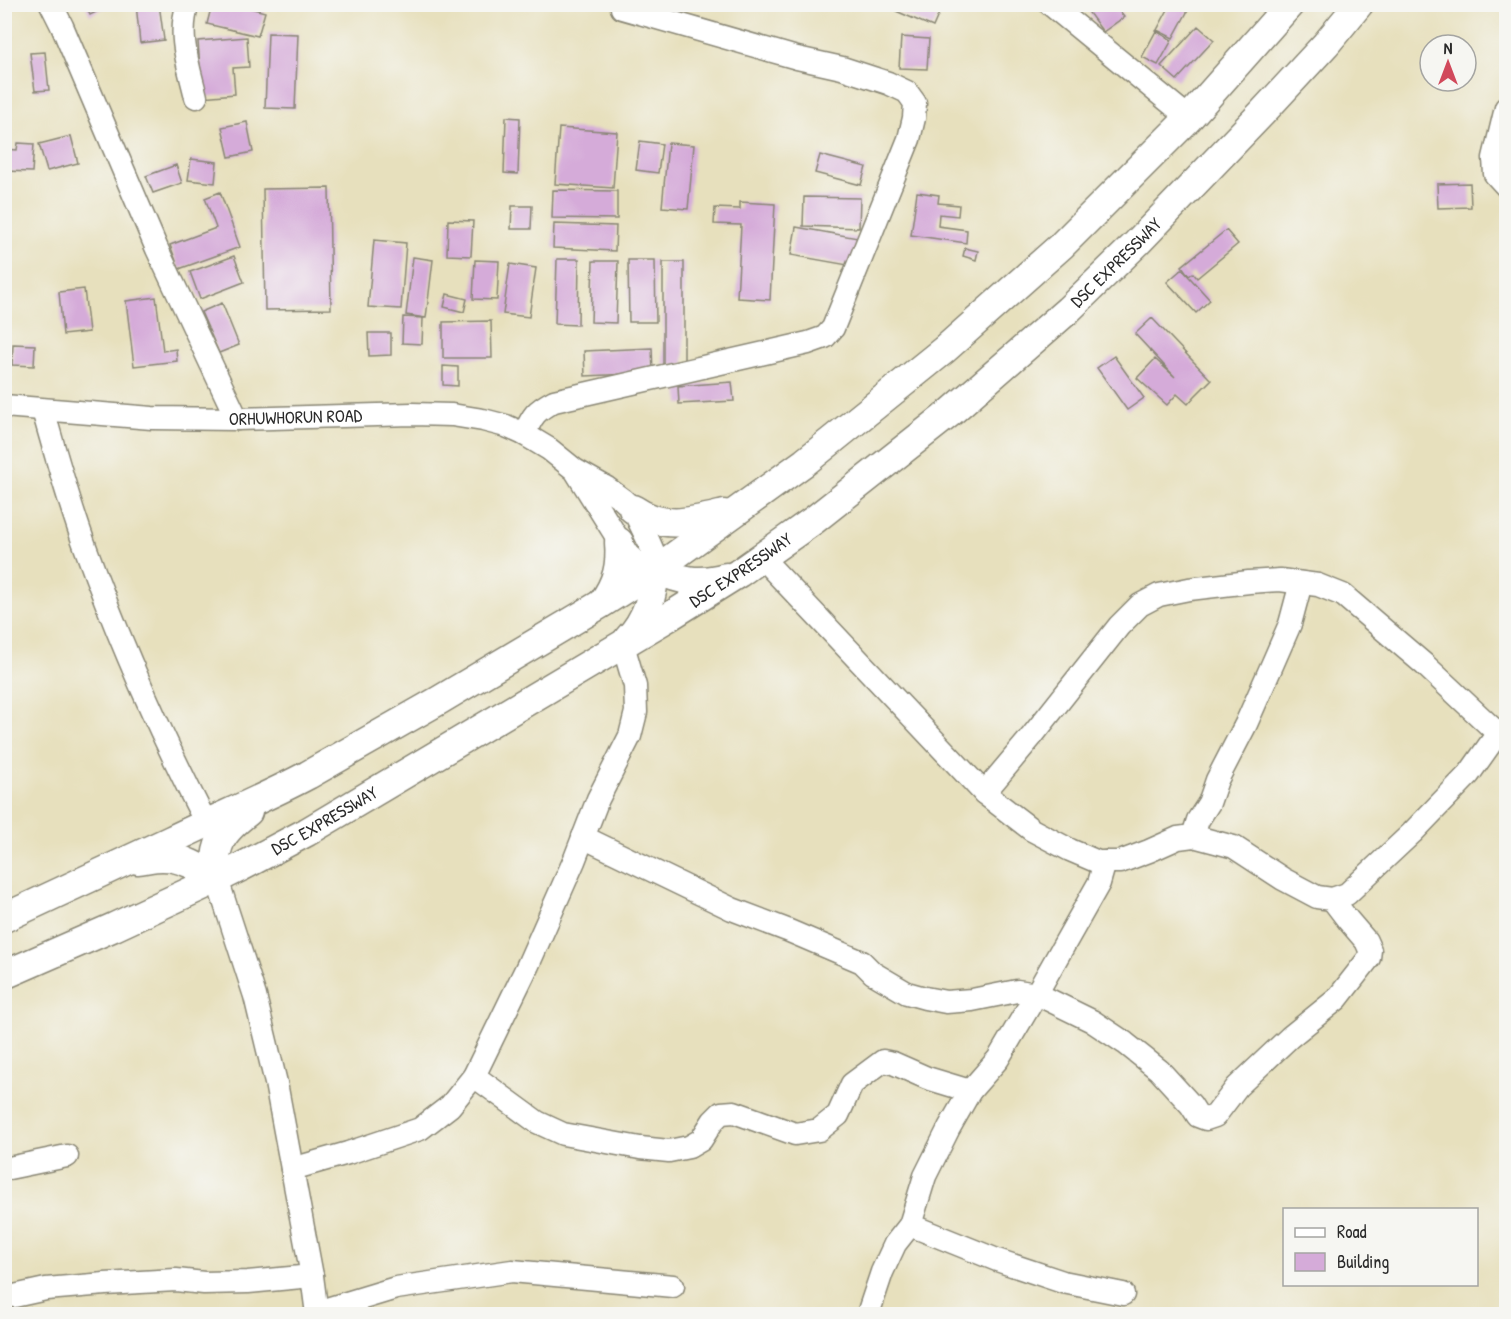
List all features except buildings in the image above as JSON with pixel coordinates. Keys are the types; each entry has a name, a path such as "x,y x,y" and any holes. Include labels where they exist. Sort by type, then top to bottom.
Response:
{"main road":[{"path":"4,918 274,793 366,743 655,570 805,462 944,350 1061,246 1189,118 1290,4"},
{"name":"DSC EXPRESSWAY","path":"4,975 242,867 363,800 623,645 750,565 814,520 933,427 1068,310 1137,243 1262,113 1326,44 1359,4"},
{"path":"633,509 644,517 671,523 735,512"},
{"path":"601,604 618,573 621,557 619,542"},
{"path":"655,570 676,578 704,582 750,565"},
{"path":"623,645 634,632 651,602 655,570"},
{"path":"217,879 215,863 220,841 237,820 274,793"},
{"path":"128,861 162,857 177,859 217,879"}],"street":[{"path":"51,4 157,249 237,420"},
{"path":"188,4 183,39 196,97"},
{"path":"1050,4 1189,118"},
{"path":"524,434 539,409 554,401 808,344 825,337 833,328 909,139 914,118 915,103 907,92 888,83 842,68 797,58 622,8"},
{"path":"1506,108 1494,158 1496,174 1506,186"},
{"name":"ORHUWHORUN ROAD","path":"4,406 152,418 237,420 412,414 452,415 506,426 524,434 549,449 574,470"},
{"path":"43,410 74,515 114,624 206,823"},
{"path":"574,470 607,488 633,509 655,556 655,570 638,564 628,555 574,470"},
{"path":"750,565 984,793 1032,830 1098,862 1120,862 1178,838 1192,836 1234,847 1283,879 1317,897 1332,899 1347,894 1412,833 1502,737 1425,665 1343,595 1318,585 1280,580 1249,582 1159,595 1140,605 1119,626 984,793"},
{"path":"1192,836 1217,780 1246,724 1290,624 1300,583"},
{"path":"292,1169 420,1129 450,1106 474,1076 528,965 598,799 630,736 636,712 635,686 623,645"},
{"path":"583,837 732,909 862,962 873,973 907,993 946,1002 972,1000 1017,991 1037,994 1092,1021 1125,1043 1159,1070 1198,1116 1206,1119 1215,1116 1237,1087 1290,1037 1337,999 1370,958 1371,950 1366,941 1332,899"},
{"path":"868,1314 882,1272 895,1244 909,1225 926,1176 949,1128 970,1091 998,1059 1037,994 1099,883 1105,862"},
{"path":"217,879 255,996 276,1083 317,1313 396,1288 512,1271 673,1286"},
{"path":"474,1076 537,1122 562,1134 640,1148 669,1150 689,1147 701,1140 721,1113 734,1112 795,1134 819,1130 838,1115 852,1084 883,1061 970,1091"},
{"path":"4,1169 67,1156"},
{"path":"909,1225 997,1260 1063,1282 1123,1294"},
{"path":"14,1296 46,1289 105,1284 176,1280 204,1283 248,1282 312,1276"}]}
